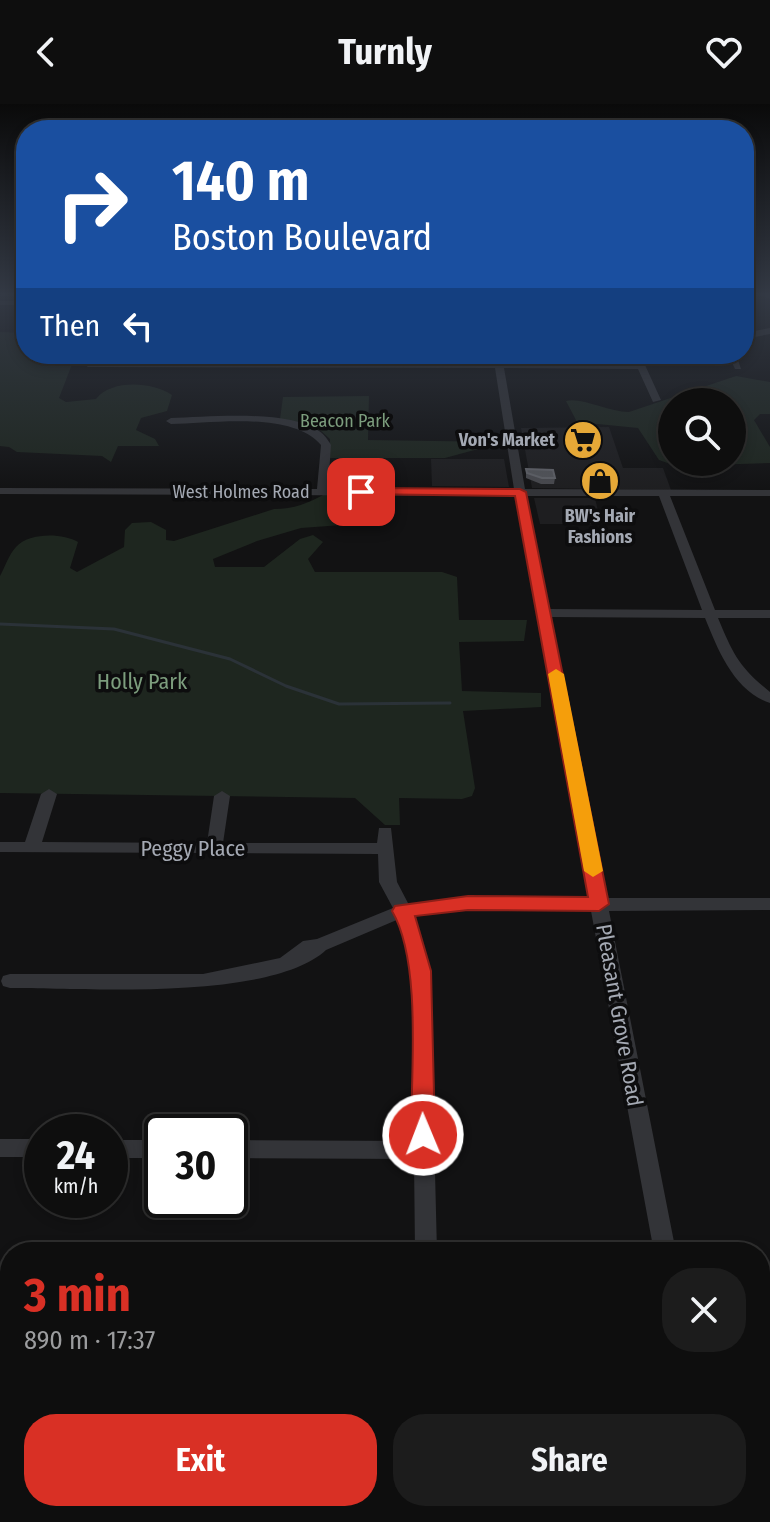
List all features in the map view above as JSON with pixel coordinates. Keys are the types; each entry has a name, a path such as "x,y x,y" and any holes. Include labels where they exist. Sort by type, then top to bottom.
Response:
{"street":[{"path":"88,364 641,366 656,400"},
{"name":"Pleasant Grove Road","path":"499,366 520,492 663,1242"},
{"path":"171,421 276,421 312,429 326,445 322,492"},
{"name":"West Holmes Road","path":"0,491 770,493"},
{"path":"663,493 734,668 770,699"},
{"path":"544,613 770,614"},
{"path":"32,847 49,794"},
{"path":"214,848 222,796"},
{"name":"Peggy Place","path":"0,847 214,848 385,840 388,882 402,911"},
{"path":"3,981 203,981 236,977 291,959 304,959 320,945 359,925 402,911 468,903 770,904"},
{"path":"402,911 409,922 421,971 426,1242"},
{"path":"0,1148 24,1148"},
{"path":"248,1149 424,1150"}],"shaded area":[{"path":"609,427 623,468 658,468 658,476 666,476 671,490 532,488 521,428"},
{"path":"431,459 504,459 509,487 432,486"},
{"path":"534,498 595,498 601,524 540,524"}],"green space":[{"path":"0,360 16,360 16,364 72,364 59,398 66,402 96,399 112,388 132,385 154,387 172,395 167,411 141,418 136,430 155,439 159,446 118,446 111,462 102,456 17,452 0,446"},
{"path":"736,376 770,382 770,414 760,414 754,420 770,447 770,463 746,464 746,388 700,388"},
{"name":"Beacon Park","path":"369,396 368,440 504,442 445,458 330,458 330,439 320,430 280,419 283,397"},
{"path":"566,401 580,401 629,412 658,402 658,458 638,428 577,422"},
{"name":"Holly Park","path":"325,494 375,494 371,513 342,525 301,528 257,541 213,559 215,567 264,567 300,539 313,535 323,542 308,559 315,572 442,572 457,577 459,620 527,620 524,641 459,642 462,691 541,693 541,707 463,711 475,788 472,796 462,799 399,798 400,825 385,825 355,798 0,793 0,576 16,547 37,536 72,539 78,542 70,568 77,572 124,547 125,530 132,523 151,522 166,530 166,540 174,541 274,509 301,505"}],"building":[{"path":"341,462 356,462 357,472 341,472"},
{"path":"526,469 553,470 555,478 542,478 527,473"}],"waterway":[{"path":"0,624 114,629 230,659 286,686 339,704 450,703"}],"slow traffic":[{"path":"556,674 593,871"}],"place":[{"name":"Von's Market","path":"583,440"},
{"name":"BW's Hair Fashions","path":"600,481"}],"route":[{"path":"361,492 520,492 599,904 468,903 402,911 409,922 421,971 423,1135"}]}
